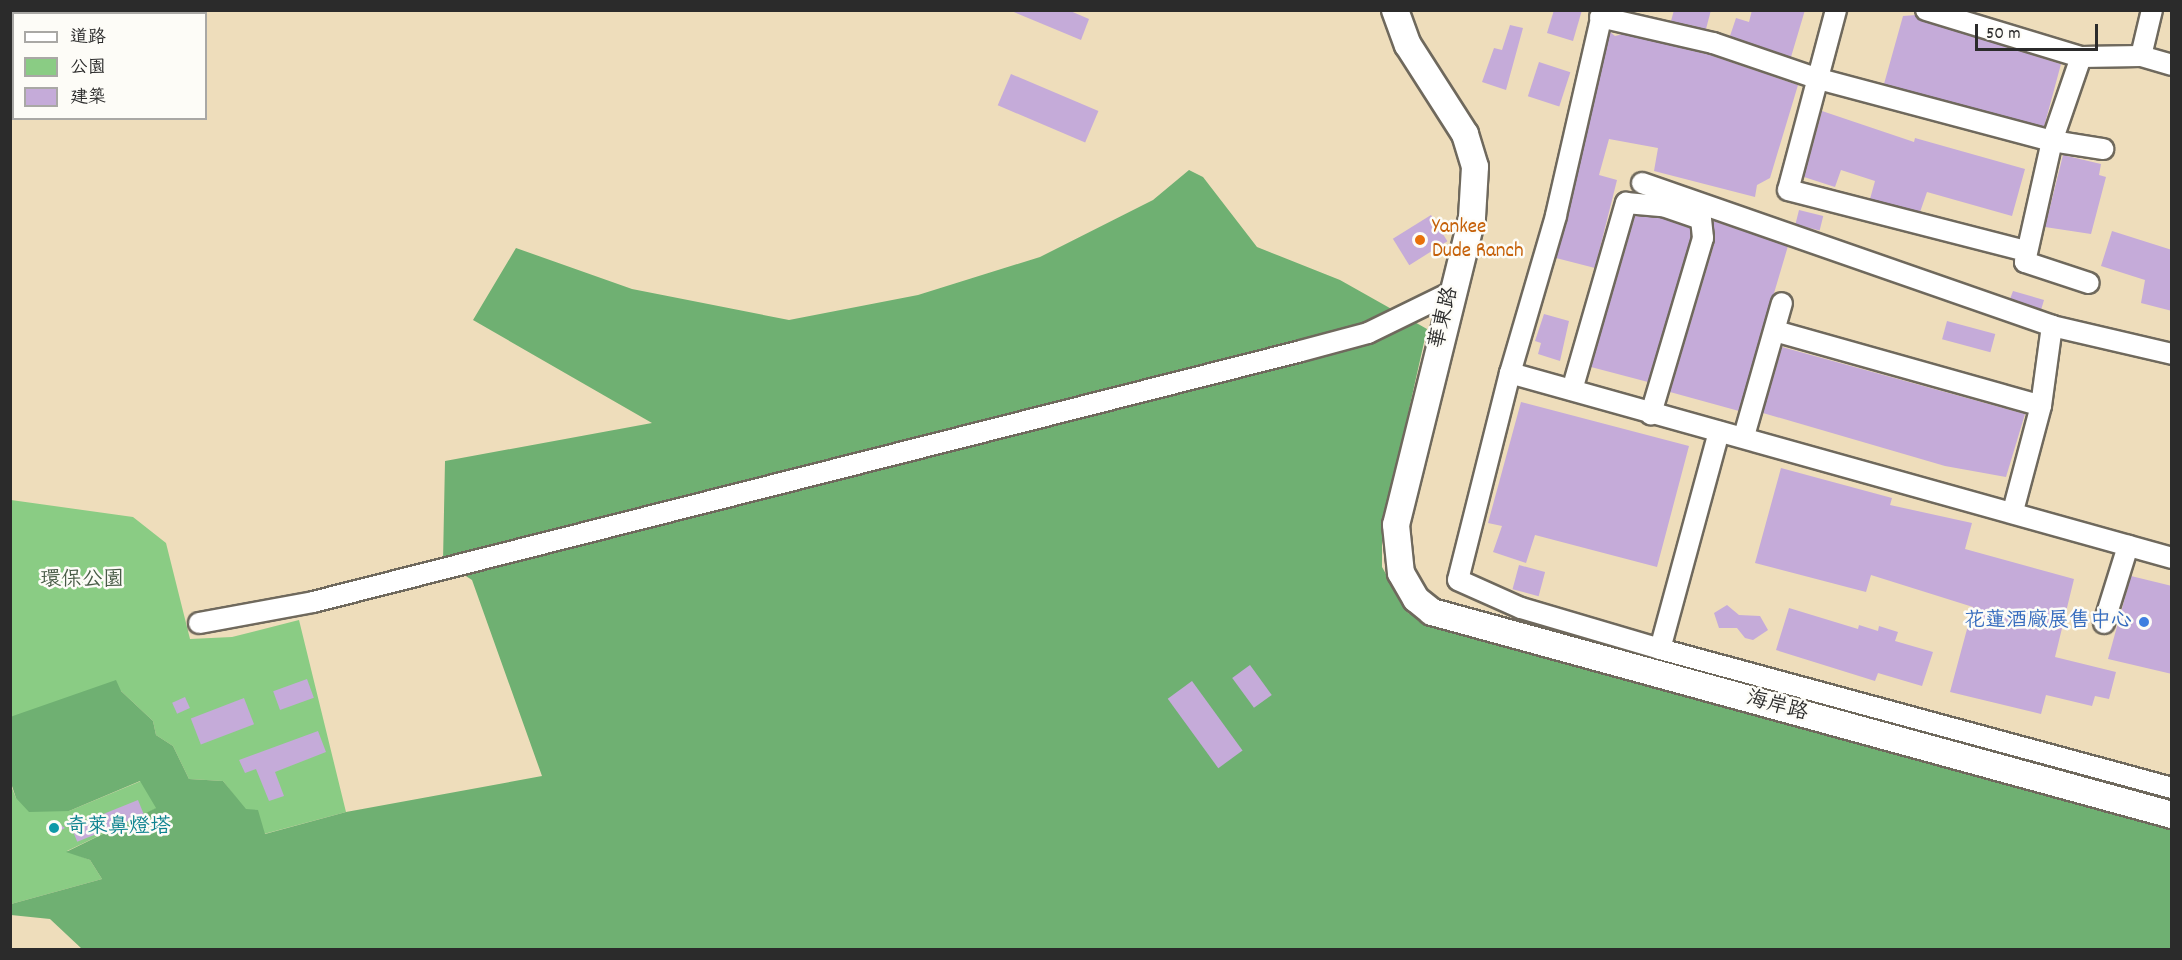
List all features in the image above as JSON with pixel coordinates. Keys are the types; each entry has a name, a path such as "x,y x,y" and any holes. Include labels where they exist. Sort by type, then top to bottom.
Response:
{"main road":[{"name":"華東路","path":"1395,10 1408,45 1465,134 1475,167 1472,218 1450,293 1396,525 1401,573"},
{"name":"海岸路","path":"1401,573 1416,599 1432,612 2172,815"}],"street":[{"path":"1836,10 1788,190 2026,251"},
{"path":"1926,10 2081,57 2141,56 2172,65"},
{"path":"2141,56 2152,10"},
{"path":"2103,149 2052,141 1819,79 1713,43 1602,14 1556,216 1510,373 1458,580 1521,608 1660,649 2172,788"},
{"path":"2081,57 2052,141 2025,262 2037,268 2088,283"},
{"path":"1642,183 2052,326 2172,354"},
{"path":"1572,390 1626,203 1663,206 1701,219 1703,238 1651,414"},
{"path":"199,623 313,602 1301,351 1368,333 1450,293"},
{"path":"1744,436 1782,303"},
{"path":"2013,511 2041,406 2052,326"},
{"path":"1775,331 2041,406"},
{"path":"1510,373 1651,414 1719,432 1744,436 2013,511 2172,558"},
{"path":"1660,649 1719,432"},
{"path":"2104,623 2128,546"}],"green space":[{"path":"1189,170 1203,177 1257,247 1340,280 1427,329 1382,530 1382,567 1408,613 2171,828 2171,949 82,949 50,919 11,915 11,904 102,879 90,860 66,852 156,808 140,781 69,811 29,812 16,798 11,783 10,717 116,680 121,691 153,721 156,735 173,746 189,779 223,781 246,809 258,810 265,834 346,812 542,776 472,580 443,561 445,461 652,423 473,320 516,248 632,289 789,320 918,295 1040,257 1153,200"},
{"name":"環保公園","path":"11,500 133,517 166,543 190,639 232,637 299,620 346,812 264,834 223,781 189,779 173,746 156,735 153,721 121,691 11,717"},
{"path":"141,781 157,808 67,851 90,860 102,879 11,904 10,783 16,798 69,811"}],"building":[{"path":"1009,10 1068,10 1089,19 1081,40"},
{"path":"1554,10 1582,10 1573,41 1547,33"},
{"path":"1674,10 1711,10 1706,29 1671,21"},
{"path":"1752,10 1805,10 1791,57 1730,36 1736,18 1749,22"},
{"path":"1916,15 1923,21 2061,64 2044,127 1884,84 1903,16"},
{"path":"1510,25 1523,28 1506,90 1482,82 1494,48 1502,50"},
{"path":"1610,32 1615,36 1623,34 1710,55 1798,85 1770,178 1757,185 1755,197 1654,171 1658,148 1609,139 1599,175 1617,180 1595,268 1556,258"},
{"path":"1539,62 1570,72 1559,106 1528,96"},
{"path":"1011,74 1098,111 1085,142 998,105"},
{"path":"1822,111 1914,142 1915,138 2025,169 2012,216 1927,192 1920,212 1870,199 1875,181 1841,170 1835,187 1804,177"},
{"path":"2063,155 2101,164 2099,175 2106,177 2091,234 2045,227"},
{"path":"1799,210 1823,216 1820,231 1795,225"},
{"name":"Yankee Dude Ranch","path":"1431,215 1447,241 1409,265 1393,239"},
{"path":"1635,216 1661,218 1690,228 1691,237 1648,382 1591,367"},
{"path":"1713,221 1788,246 1739,411 1670,392 1715,241"},
{"path":"2112,231 2172,250 2172,311 2141,303 2145,280 2101,266"},
{"path":"2013,291 2044,300 2041,310 2010,299"},
{"path":"1544,314 1569,321 1560,361 1538,354 1541,343 1535,341"},
{"path":"1947,321 1995,334 1990,352 1942,339"},
{"path":"1782,347 2025,414 2006,477 1945,466 1763,413"},
{"path":"1521,402 1689,446 1657,567 1535,535 1526,563 1493,552 1502,526 1488,523"},
{"path":"1781,468 1892,498 1890,505 1972,523 1965,549 2074,579 2055,657 2116,672 2109,699 2095,696 2092,706 2046,695 2041,714 1950,692 1973,607 1871,575 1866,592 1755,563"},
{"path":"1519,565 1545,572 1539,596 1513,589"},
{"name":"花蓮酒廠展售中心","path":"2131,576 2172,586 2172,674 2108,659"},
{"path":"1727,605 1739,615 1760,616 1768,630 1753,640 1745,638 1737,628 1719,628 1714,613"},
{"path":"1789,608 1858,629 1859,625 1878,631 1879,626 1898,632 1895,641 1933,652 1922,686 1878,673 1875,681 1776,650"},
{"path":"1250,665 1272,695 1254,708 1232,678"},
{"path":"307,679 314,698 280,710 273,691"},
{"path":"1192,681 1243,751 1218,768 1168,699"},
{"path":"185,697 190,708 177,714 172,703"},
{"path":"244,698 254,724 201,745 191,718"},
{"path":"318,731 326,752 275,772 284,796 269,801 256,769 245,773 239,760"},
{"path":"138,800 144,815 77,842 71,827"},
{"name":"奇萊鼻燈塔","path":"52,822 65,828 52,835 48,829"}],"place":[{"name":"Yankee Dude Ranch","path":"1420,240"},
{"name":"花蓮酒廠展售中心","path":"2144,622"},
{"name":"奇萊鼻燈塔","path":"54,828"}]}
